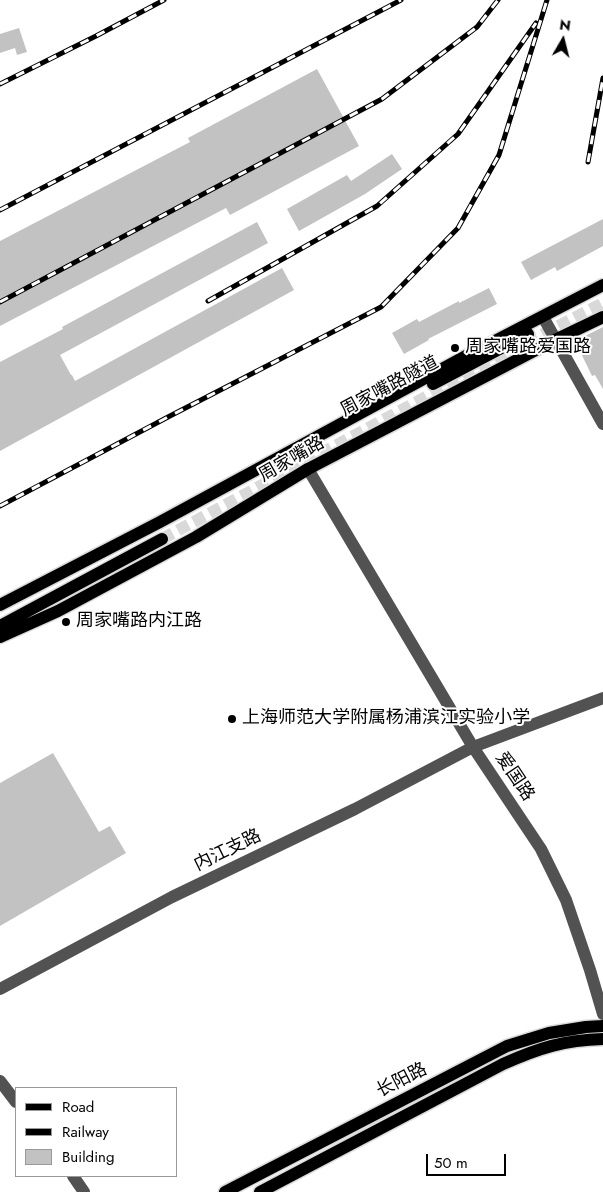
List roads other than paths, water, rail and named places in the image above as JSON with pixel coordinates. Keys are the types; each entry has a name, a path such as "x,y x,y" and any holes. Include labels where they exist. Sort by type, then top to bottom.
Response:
{"main road":[{"name":"周家嘴路","path":"0,606 603,285"},
{"name":"周家嘴路","path":"0,637 58,611 196,537 308,469 555,340 603,317"},
{"name":"周家嘴路隧道","path":"160,522 270,469 528,334"},
{"path":"0,626 162,539"},
{"name":"长阳路","path":"225,1192 507,1046 549,1033 603,1026"},
{"name":"长阳路","path":"260,1192 529,1052 554,1044 603,1038"}],"street":[{"path":"543,317 603,424"},
{"name":"爱国路","path":"308,469 473,746 541,849 566,900 603,1014"},
{"name":"内江支路","path":"0,989 172,898 355,809 473,746 603,698"},
{"path":"0,1081 15,1101"},
{"path":"74,1177 84,1192"}],"tunnel":[{"path":"162,539 603,303"}],"railway":[{"path":"0,84 164,0"},
{"path":"0,210 401,0"},
{"path":"0,302 382,99 477,27 498,0"},
{"path":"0,506 381,307 458,228 499,155 547,0"},
{"path":"208,301 377,206 458,134 536,23"},
{"path":"588,162 603,78"}],"place":[{"name":"周家嘴路爱国路","path":"455,348"},
{"name":"周家嘴路内江路","path":"66,622"},
{"name":"上海师范大学附属杨浦滨江实验小学","path":"232,719"}]}
